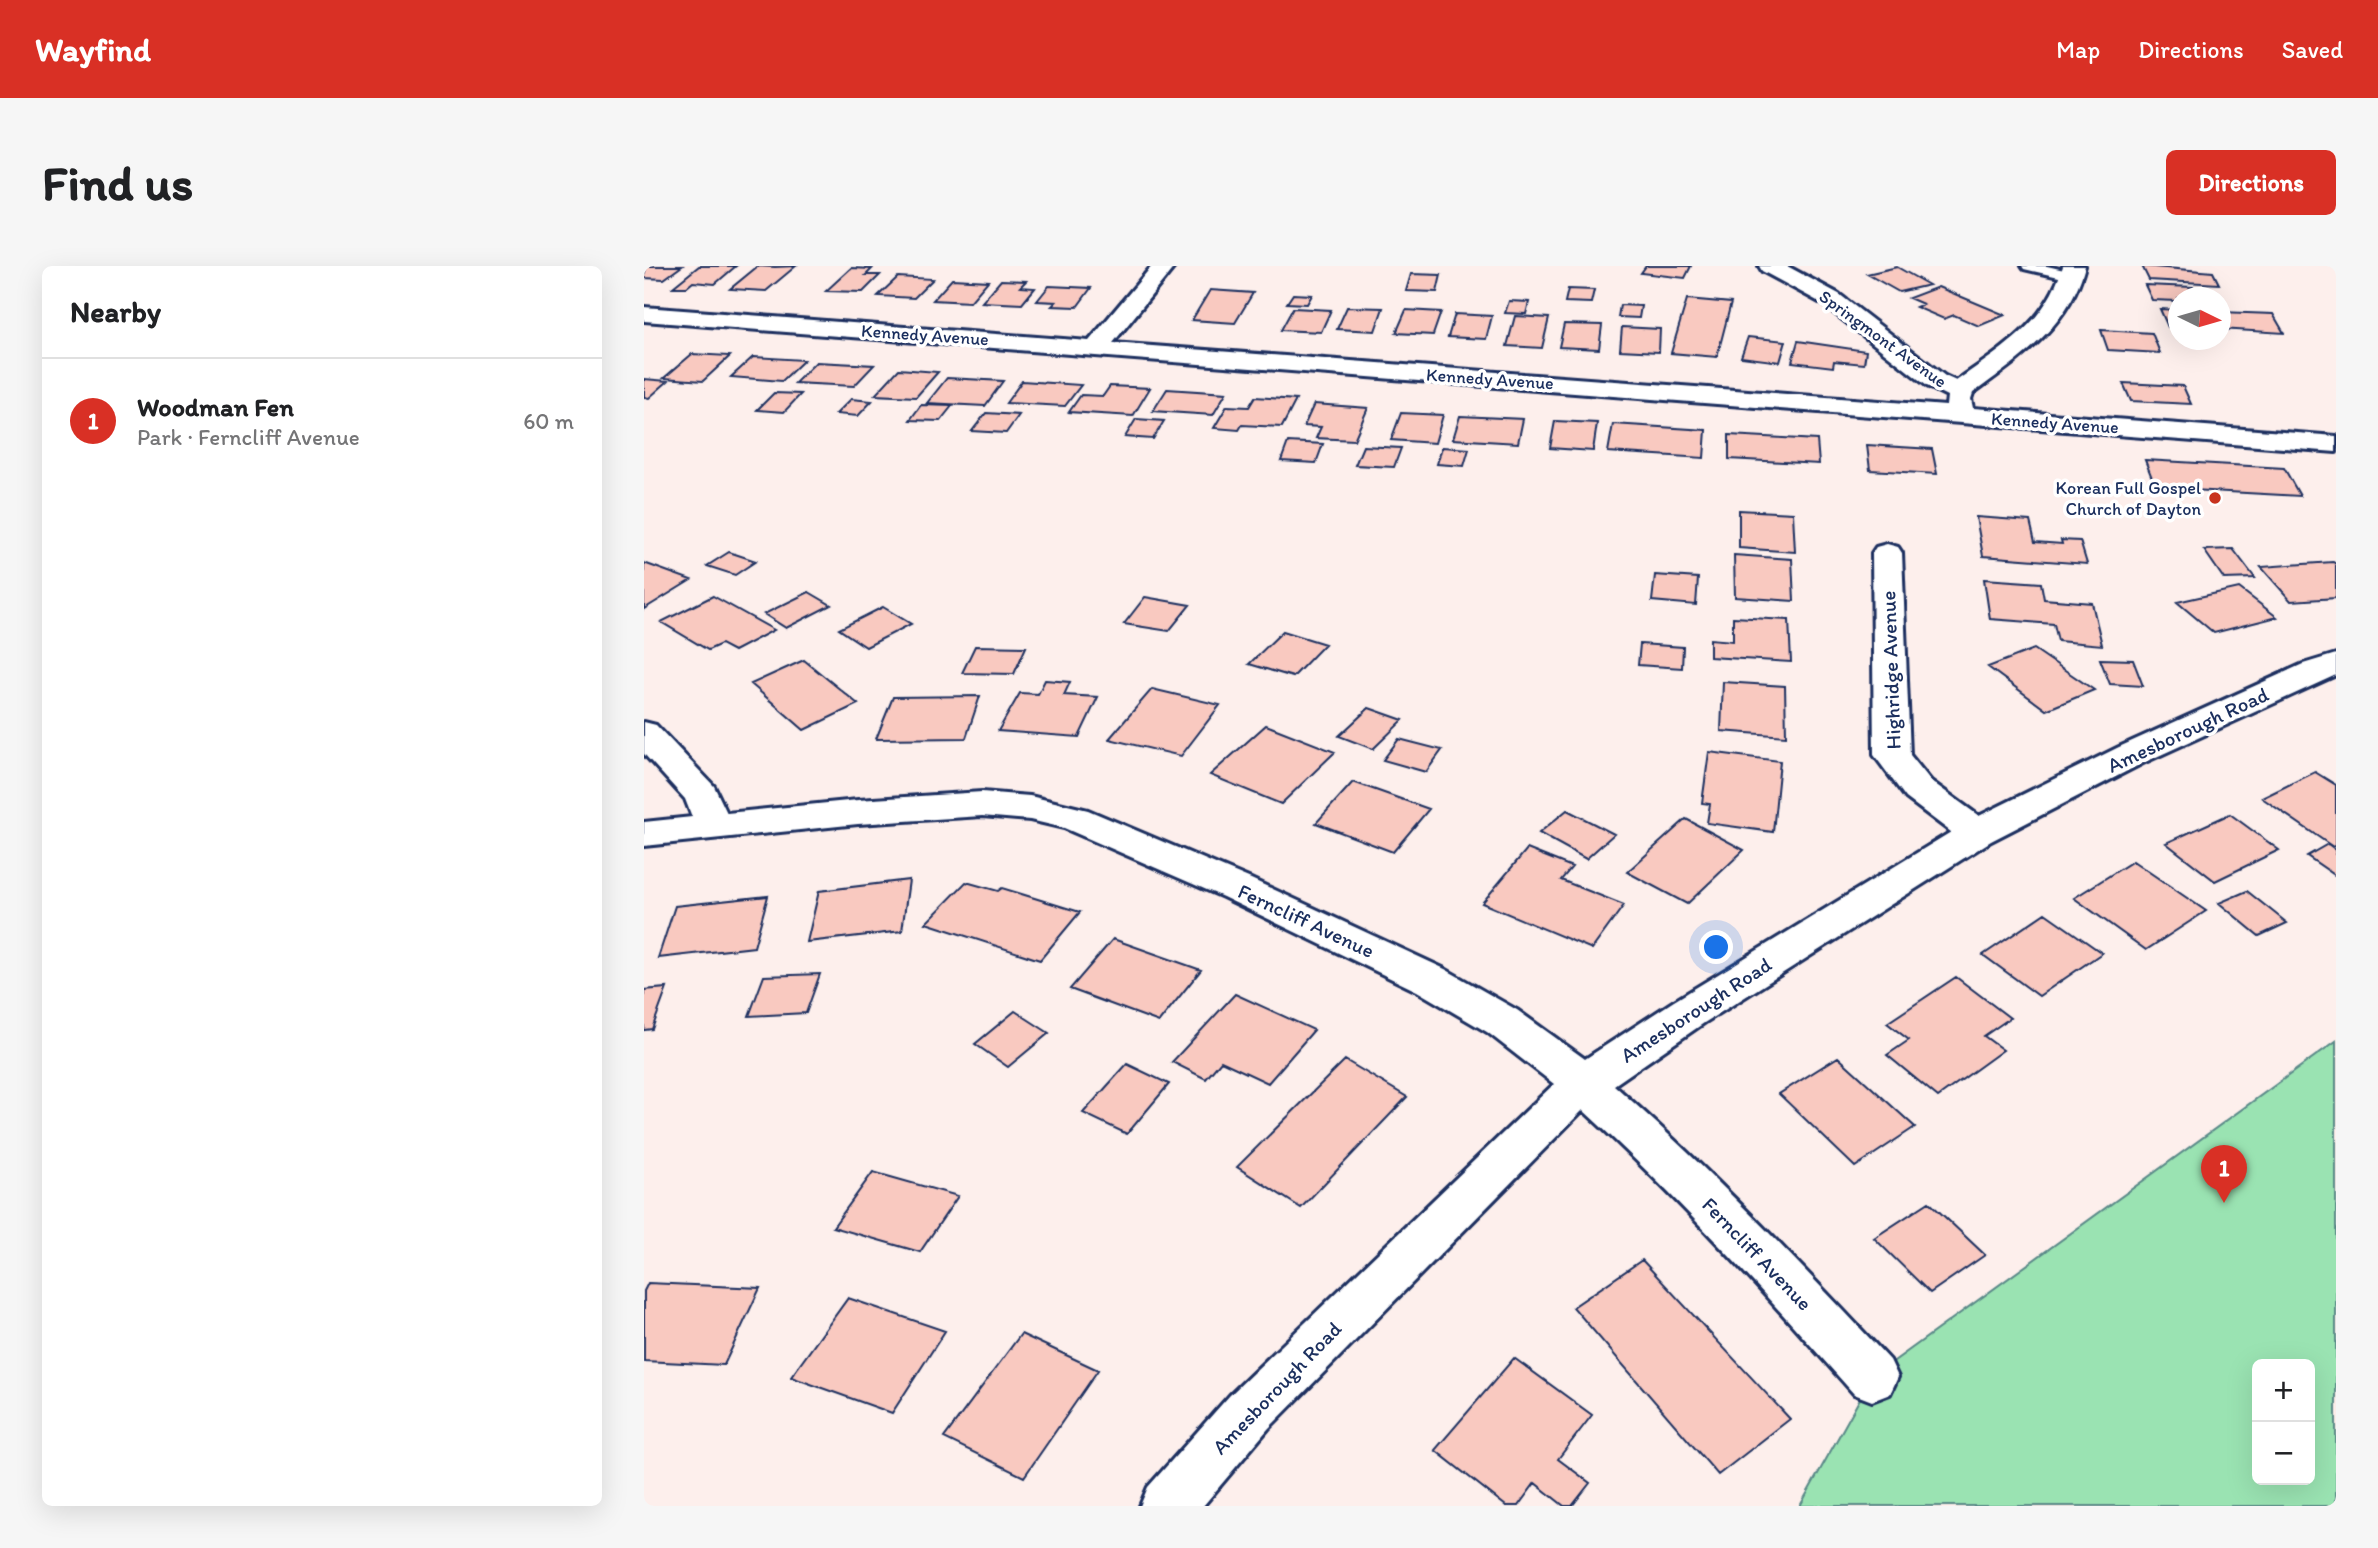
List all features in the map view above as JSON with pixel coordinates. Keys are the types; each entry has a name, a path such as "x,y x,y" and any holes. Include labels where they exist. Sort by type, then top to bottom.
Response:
{"street":[{"path":"1097,348 1164,266"},
{"name":"Springmont Avenue","path":"1770,266 1831,299 1936,381 1960,404"},
{"path":"1960,404 2048,320 2065,295 2073,271"},
{"name":"Kennedy Avenue","path":"644,314 1097,348 1960,404 2336,444"},
{"name":"Highridge Avenue","path":"1887,552 1892,755 1903,774 1934,804 1978,832"},
{"name":"Amesborough Road","path":"1167,1506 1249,1412 1583,1083 1689,1012 1978,832 2143,750 2315,671 2336,664"},
{"path":"644,733 701,794 715,827"},
{"name":"Ferncliff Avenue","path":"644,834 858,812 982,804 1030,808 1075,819 1237,888 1431,980 1502,1021 1559,1062 1647,1141 1784,1280 1872,1377"}],"lane":[{"path":"2029,266 2073,271"}],"green space":[{"path":"2336,1041 2336,1506 1800,1506 1872,1377"}],"building":[{"path":"646,266 682,266 664,279 644,278"},
{"path":"699,266 736,266 715,284 693,282 687,287 673,287"},
{"path":"758,266 796,266 766,291 730,289"},
{"path":"1646,266 1691,266 1685,278 1641,273"},
{"path":"2142,266 2213,272 2219,284 2149,280"},
{"path":"1897,267 1929,285 1899,292 1867,274"},
{"path":"851,268 872,269 866,275 880,275 863,292 826,291"},
{"path":"1411,274 1441,275 1437,292 1406,291"},
{"path":"898,277 933,279 914,298 878,296"},
{"path":"952,279 988,281 970,302 933,300"},
{"path":"1001,280 1026,281 1020,287 1035,288 1022,304 982,302"},
{"path":"2145,285 2193,287 2168,287 2168,301 2152,300"},
{"path":"1049,286 1091,288 1077,307 1052,306 1056,302 1037,301"},
{"path":"1938,287 2005,315 1979,326 1954,315 1944,319 1916,307 1923,304 1909,298"},
{"path":"1568,289 1594,290 1591,303 1565,302"},
{"path":"1210,290 1253,293 1235,323 1192,320"},
{"path":"1293,294 1312,295 1307,304 1287,303"},
{"path":"1687,299 1731,303 1717,357 1671,353"},
{"path":"1509,301 1529,302 1526,314 1505,313"},
{"path":"1620,305 1641,306 1639,318 1618,317"},
{"path":"1347,307 1383,308 1375,331 1337,329"},
{"path":"1293,308 1331,310 1321,332 1281,330"},
{"path":"2160,309 2168,309 2168,327"},
{"path":"1406,310 1441,312 1433,335 1396,333"},
{"path":"2231,312 2273,314 2284,333 2231,330"},
{"path":"1455,314 1492,316 1486,339 1448,337"},
{"path":"1515,316 1549,318 1542,348 1507,346"},
{"path":"1564,324 1602,325 1599,349 1559,347"},
{"path":"1622,327 1660,329 1659,352 1620,350"},
{"path":"2101,330 2152,333 2160,353 2108,350"},
{"path":"1748,337 1786,341 1780,362 1741,357"},
{"path":"1798,341 1866,351 1864,364 1834,361 1833,367 1792,362"},
{"path":"692,354 730,356 703,381 664,378"},
{"path":"753,357 804,360 782,381 731,377"},
{"path":"816,362 874,365 854,386 795,383"},
{"path":"899,369 938,372 916,397 875,395"},
{"path":"947,378 1003,381 985,406 927,403"},
{"path":"644,379 668,381 649,398 644,397"},
{"path":"1022,381 1081,385 1065,406 1006,403"},
{"path":"2123,383 2183,386 2191,404 2131,401"},
{"path":"1110,386 1150,388 1133,416 1069,412 1081,395 1103,396"},
{"path":"1167,389 1226,393 1213,415 1153,411"},
{"path":"774,393 801,394 784,412 757,410"},
{"path":"1255,397 1296,400 1282,427 1242,425 1239,430 1214,428 1227,406 1249,407"},
{"path":"851,399 872,401 858,416 836,414"},
{"path":"1314,404 1368,408 1354,440 1316,438 1321,427 1304,426"},
{"path":"921,405 952,406 940,421 910,420"},
{"path":"986,413 1019,415 1006,433 972,431"},
{"path":"1401,413 1443,415 1435,443 1391,440"},
{"path":"1460,416 1523,419 1518,443 1453,439"},
{"path":"1136,419 1164,421 1153,439 1125,437"},
{"path":"1555,421 1597,423 1593,451 1550,448"},
{"path":"1613,424 1706,430 1704,458 1608,452"},
{"path":"1729,435 1817,440 1819,464 1729,459"},
{"path":"1288,442 1323,444 1316,463 1281,461"},
{"path":"1867,445 1932,449 1937,474 1870,470"},
{"path":"1363,446 1401,448 1394,467 1355,465"},
{"path":"1442,447 1469,449 1464,466 1437,464"},
{"path":"2145,460 2284,468 2300,496 2156,488"},
{"path":"1739,510 1793,513 1795,552 1739,548"},
{"path":"1976,517 2030,521 2035,542 2062,544 2061,540 2080,541 2087,564 1983,556"},
{"path":"2233,549 2255,578 2224,579 2204,550"},
{"path":"729,552 756,561 735,575 707,566"},
{"path":"1734,555 1792,559 1794,601 1735,597"},
{"path":"2333,562 2336,564 2336,598 2291,601 2261,567"},
{"path":"644,563 691,580 644,609"},
{"path":"1655,575 1698,578 1696,605 1652,601"},
{"path":"1984,579 2041,583 2044,599 2092,603 2102,645 2058,641 2054,624 1990,619"},
{"path":"2239,588 2277,617 2214,633 2177,602"},
{"path":"809,592 831,605 786,628 764,614"},
{"path":"713,596 774,630 734,651 721,644 708,650 661,622"},
{"path":"1145,597 1190,605 1169,631 1124,624"},
{"path":"883,607 911,624 866,647 839,629"},
{"path":"1733,617 1789,620 1791,662 1710,657 1710,639 1733,641"},
{"path":"1283,631 1325,644 1293,677 1249,664"},
{"path":"1640,644 1683,647 1682,668 1638,665"},
{"path":"975,646 1026,647 1014,674 962,673"},
{"path":"2034,649 2094,690 2046,710 1988,667"},
{"path":"2100,659 2133,660 2143,686 2110,684"},
{"path":"804,660 858,704 804,730 751,684"},
{"path":"1045,680 1070,682 1064,695 1098,697 1079,737 998,731 1020,693 1038,694"},
{"path":"1723,682 1785,686 1786,736 1721,731"},
{"path":"1152,689 1220,705 1181,756 1109,739"},
{"path":"980,696 966,738 876,739 893,697"},
{"path":"1369,708 1403,720 1373,749 1339,736"},
{"path":"1266,725 1335,752 1281,804 1210,775"},
{"path":"1399,739 1442,750 1426,772 1383,760"},
{"path":"1709,752 1780,761 1773,832 1707,823 1710,804 1702,803"},
{"path":"2315,772 2336,785 2336,846 2333,847 2262,798"},
{"path":"1353,782 1429,809 1393,852 1316,823"},
{"path":"1567,810 1614,834 1586,859 1539,833"},
{"path":"2230,814 2279,850 2215,881 2166,843"},
{"path":"1686,819 1744,850 1687,904 1627,872"},
{"path":"2328,844 2336,850 2336,876 2307,856"},
{"path":"1527,849 1572,867 1561,880 1624,905 1592,949 1482,903"},
{"path":"2133,861 2206,911 2146,950 2074,898"},
{"path":"909,880 902,931 807,942 819,891"},
{"path":"966,882 998,891 1002,888 1080,912 1040,960 926,923"},
{"path":"2247,891 2287,923 2259,936 2219,903"},
{"path":"768,896 754,947 658,958 675,906"},
{"path":"2045,913 2102,953 2039,996 1983,955"},
{"path":"1113,939 1201,970 1159,1022 1070,989"},
{"path":"820,974 806,1013 749,1016 764,976"},
{"path":"1956,977 2010,1018 1984,1036 2003,1050 1938,1097 1887,1055 1909,1040 1887,1023"},
{"path":"667,988 652,1029 644,1030 644,990"},
{"path":"1235,994 1314,1030 1268,1083 1221,1061 1206,1079 1172,1062"},
{"path":"1015,1011 1049,1033 1008,1067 975,1044"},
{"path":"1838,1057 1915,1127 1855,1167 1779,1094"},
{"path":"1345,1060 1407,1097 1301,1208 1237,1167"},
{"path":"1127,1064 1169,1084 1127,1134 1083,1113"},
{"path":"873,1172 958,1196 920,1252 833,1227"},
{"path":"1929,1202 1985,1255 1930,1293 1874,1238"},
{"path":"1642,1260 1790,1419 1718,1475 1573,1307"},
{"path":"648,1283 760,1288 724,1365 644,1361 644,1291"},
{"path":"848,1298 945,1331 892,1413 791,1377"},
{"path":"1021,1334 1098,1370 1024,1477 944,1438"},
{"path":"1514,1358 1592,1415 1558,1459 1590,1483 1572,1506 1564,1506 1535,1483 1518,1506 1506,1506 1435,1450"}],"place":[{"name":"Korean Full Gospel Church of Dayton","path":"2215,498"},
{"name":"Woodman Fen","path":"2224,1203"}]}
